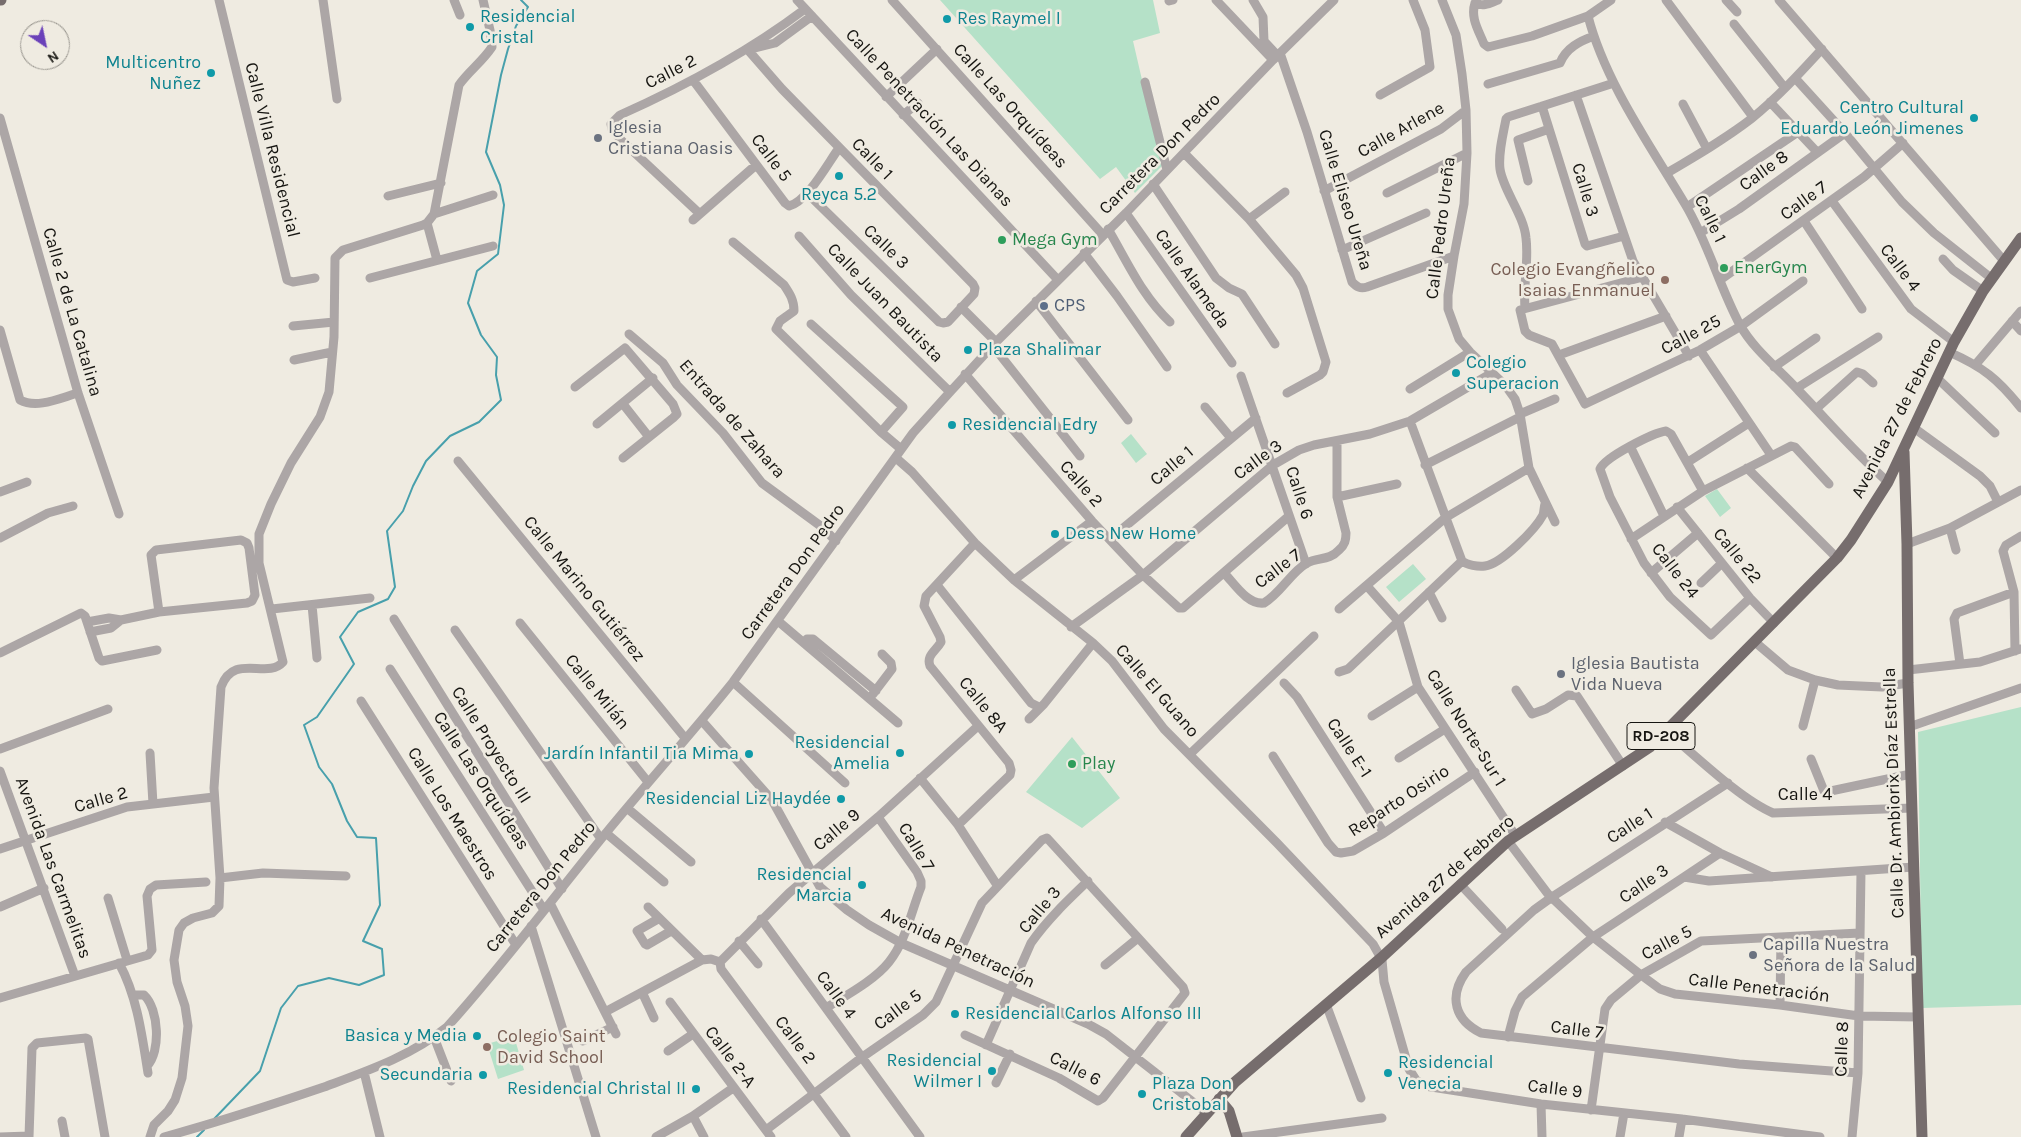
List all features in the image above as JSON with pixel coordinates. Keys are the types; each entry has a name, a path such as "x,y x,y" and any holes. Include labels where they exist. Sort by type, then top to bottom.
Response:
{"main road":[{"name":"Avenida 27 de Febrero","path":"1186,1137 1219,1099 1256,1063 1381,958 1512,838 1650,747 1838,558 1888,482 1952,347 1983,291 2021,238"},
{"name":"Calle Dr. Ambiorix Díaz Estrella","path":"1904,449 1908,544 1909,727 1922,1137"},
{"path":"1219,1099 1229,1111 1237,1137"}],"street":[{"name":"Calle Villa Residencial","path":"218,0 287,280 293,282 315,278"},
{"path":"323,0 337,100"},
{"path":"454,0 460,15"},
{"path":"150,1137 154,1125 168,1111 174,1100 182,1078 188,1026 185,1006 177,982 174,960 179,930 184,923 193,918 216,911 219,906 220,878 214,796 221,687 223,680 234,670 277,667 283,662 272,609 259,563 259,534 291,463 326,405 329,392 334,322 335,258 343,250 427,223 434,214 459,85 465,76 482,61 492,47 483,0"},
{"name":"Calle Penetración Las Dianas","path":"797,0 1058,280"},
{"name":"Calle Las Orquídeas","path":"892,0 1106,232 1150,300 1170,322"},
{"path":"1216,0 1277,56"},
{"path":"1253,0 1263,17 1262,37 1277,56"},
{"name":"Carretera Don Pedro","path":"164,1137 252,1112 389,1062 434,1037 456,1016 648,782 685,738 702,722 778,621 901,449 950,392 1036,301 1126,213 1277,56 1334,0"},
{"path":"1380,95 1430,67 1425,30 1413,0"},
{"name":"Calle Pedro Ureña","path":"1442,0 1456,35 1466,110 1467,153 1464,204 1454,256 1448,309 1459,339 1505,385 1515,399 1520,416 1529,468 1555,522"},
{"path":"1498,0 1487,5 1480,5 1474,2 1472,12 1474,20 1484,44 1488,47 1532,36 1588,16 1611,0"},
{"path":"1666,0 1752,117"},
{"path":"1726,0 1737,12"},
{"path":"1780,0 2004,260"},
{"name":"Calle 2","path":"756,165 697,217 616,135 611,124 620,116 748,50 805,9"},
{"name":"Calle 2","path":"748,50 776,43 812,16"},
{"name":"Calle 1","path":"1588,16 1594,36 1614,83 1688,207 1741,326 1774,367 1797,388 1869,465 1888,482"},
{"path":"1734,24 1785,88"},
{"path":"1488,84 1560,63 1562,56 1578,42 1594,36"},
{"path":"1667,173 1707,149 1752,117 1785,88 1822,48"},
{"path":"886,97 937,49"},
{"name":"Calle 1","path":"748,50 782,89 975,288 974,294 961,307"},
{"name":"Calle Eliseo Ureña","path":"1277,56 1307,132 1352,282 1359,288 1367,287 1454,256"},
{"path":"1795,78 1875,167 1907,207 1934,233 1991,278"},
{"name":"Calle 5","path":"693,80 785,203 789,206 794,205 807,193"},
{"path":"1146,82 1166,170"},
{"path":"1525,308 1523,291 1526,238 1522,223 1500,170 1500,152 1506,119 1614,83"},
{"path":"1576,95 1633,261 1689,356"},
{"path":"1770,102 1817,152"},
{"path":"903,115 918,103"},
{"path":"1683,104 1707,149"},
{"name":"Calle 3","path":"1542,106 1585,244 1587,246 1624,236"},
{"name":"Calle Arlene","path":"1324,191 1441,129 1466,110"},
{"name":"Calle 2 de La Catalina","path":"0,118 78,394 119,514"},
{"path":"1528,181 1518,140 1549,129"},
{"path":"1688,207 1798,132"},
{"name":"Calle 8","path":"1700,233 1738,209 1845,133"},
{"name":"Calle 7","path":"1720,280 1832,201 1902,143"},
{"path":"807,193 839,148"},
{"path":"1184,153 1249,219 1296,275 1303,288 1326,357 1326,367 1320,375 1287,393"},
{"path":"1387,193 1467,153"},
{"path":"388,196 441,183"},
{"path":"1153,184 1216,278 1229,288 1242,294 1274,344"},
{"path":"1249,219 1285,192"},
{"name":"Calle 3","path":"807,193 939,322 948,322 961,307"},
{"path":"434,214 494,195"},
{"name":"Calle 4","path":"1832,201 1910,309 1952,347 2002,384 2021,408"},
{"name":"Calle Alameda","path":"1126,213 1232,363"},
{"path":"1342,250 1426,213"},
{"path":"1804,221 1862,309"},
{"path":"427,223 437,260"},
{"name":"Calle Juan Bautista","path":"799,236 850,295 950,392"},
{"path":"733,242 780,282 790,293 794,302 794,311 780,321 776,329 881,432 901,449"},
{"path":"370,278 493,246"},
{"path":"1084,253 1117,296 1167,368"},
{"path":"1943,259 1953,270 1983,291"},
{"path":"1643,277 1525,308 1520,311 1525,331 1551,344 1559,355 1666,316"},
{"name":"Calle 25","path":"1559,355 1586,404 1700,350 1741,326 1803,281"},
{"path":"1036,301 1128,420"},
{"path":"961,307 994,344 1080,456"},
{"path":"1976,364 2021,311"},
{"path":"2012,321 2021,331"},
{"path":"293,326 334,322"},
{"path":"811,324 903,407 881,432"},
{"path":"0,330 20,400 27,404 37,403 78,394"},
{"name":"Entrada de Zahara","path":"625,348 631,336 662,363 677,385 723,432 762,483 822,527 836,541"},
{"path":"1797,388 1878,337"},
{"path":"1774,367 1816,338"},
{"path":"575,387 625,348 673,404 677,414 623,458"},
{"path":"1700,350 1771,455"},
{"path":"294,360 332,352"},
{"path":"1410,389 1470,352"},
{"path":"1816,409 1858,372 1873,383"},
{"name":"Calle 3","path":"1071,627 1143,575 1273,465 1299,450 1314,445 1370,434 1410,421 1492,373"},
{"name":"Calle 2","path":"966,374 1092,521 1143,575 1179,608 1183,608 1224,572"},
{"name":"Calle 6","path":"1241,376 1306,564"},
{"path":"597,424 652,378"},
{"path":"1937,378 1995,433"},
{"path":"666,395 677,385"},
{"path":"673,404 685,394"},
{"path":"1426,465 1555,399"},
{"path":"623,404 649,437"},
{"path":"1205,407 1231,438"},
{"name":"Calle 1","path":"1110,539 1256,418"},
{"path":"1410,421 1445,518 1462,561 1466,564 1484,566 1501,560 1537,523 1543,514 1545,504"},
{"path":"1688,462 1749,423"},
{"path":"1914,428 1980,476 1990,486 1998,502"},
{"path":"1664,516 1631,448 1650,437 1666,431 1671,434 1703,491"},
{"name":"Calle 7","path":"1224,572 1249,599 1259,603 1269,600 1306,564 1327,558 1341,549 1346,533 1337,497 1337,442"},
{"path":"1631,539 1703,491 1788,447 1795,447 1830,484"},
{"name":"Calle 24","path":"1631,448 1605,462 1600,467 1600,471 1644,563 1670,597 1711,635 1750,598"},
{"name":"Calle El Guano","path":"896,458 912,472 975,543 1014,580 1093,643 1112,661 1164,729 1362,931 1381,958"},
{"name":"Calle Marino Gutiérrez","path":"458,460 685,738"},
{"path":"1339,609 1445,518 1529,468"},
{"path":"1747,468 1838,558"},
{"path":"0,492 26,482"},
{"path":"1337,497 1397,484"},
{"path":"1908,544 1950,528 2021,490"},
{"path":"0,538 48,514 73,506"},
{"name":"Calle 22","path":"1677,507 1750,598 1774,623"},
{"path":"1224,572 1289,516"},
{"path":"1014,580 1092,521"},
{"path":"1950,528 1956,550"},
{"path":"1651,573 1698,533"},
{"path":"1908,670 1980,662 2018,650 2014,592 2003,551 2006,545 2021,536"},
{"path":"87,622 109,618 121,620 159,612 252,601 255,595 250,548 247,543 241,540 156,550 153,552 159,612"},
{"path":"975,543 936,585 1031,703 1039,706"},
{"path":"1339,672 1348,669 1462,561"},
{"path":"1701,583 1722,563"},
{"name":"Calle 8A","path":"936,585 926,596 924,606 941,642 929,656 930,666 1009,763 1012,770 1010,775 958,825"},
{"name":"Calle Norte-Sur 1","path":"1367,586 1399,622 1418,687 1475,772 1512,838"},
{"path":"1429,592 1442,618"},
{"path":"1960,664 1954,619 1957,613 2014,592"},
{"path":"272,609 370,598"},
{"path":"312,605 317,658"},
{"path":"0,653 79,613 84,614 99,658 102,661 157,650"},
{"name":"Calle Proyecto III","path":"394,619 562,889"},
{"path":"90,632 111,628 121,620"},
{"path":"778,621 873,695 898,723"},
{"name":"Calle Milán","path":"520,623 648,782"},
{"path":"455,630 604,836 664,882"},
{"path":"1190,754 1314,636"},
{"path":"1755,642 1788,670 1815,680 1838,686 1882,687 1908,682"},
{"path":"1029,719 1039,706 1044,704 1093,643"},
{"path":"873,695 892,670 891,663 882,654"},
{"name":"Calle Las Orquídeas","path":"390,669 547,907 615,1030 583,1041"},
{"path":"1803,726 1815,680"},
{"path":"733,682 844,783"},
{"name":"Calle E-1","path":"1284,683 1297,698 1384,833"},
{"path":"1372,716 1418,687"},
{"path":"1909,727 2021,688"},
{"path":"1516,690 1532,714 1546,709 1568,695 1577,696 1623,766"},
{"name":"Calle Los Maestros","path":"361,701 516,945"},
{"path":"0,749 108,709"},
{"name":"Avenida Penetración","path":"702,722 772,800 820,887 847,910 901,943 1088,1024 1106,1034 1136,1055 1207,1113"},
{"name":"Calle 9","path":"720,962 761,919 811,873 978,726"},
{"path":"1399,758 1445,729"},
{"name":"Calle 4","path":"1666,731 1728,783 1764,809 1773,813 1912,808"},
{"path":"150,753 153,804"},
{"name":"Reparto Osirio","path":"1273,756 1328,843 1336,852 1341,854 1353,851 1384,833 1475,772"},
{"path":"1811,759 1826,792 1911,774"},
{"name":"Avenida Las Carmelitas","path":"0,771 75,976"},
{"path":"920,778 958,825 997,885"},
{"name":"Calle 1","path":"1552,897 1665,822 1728,783"},
{"name":"Calle 2","path":"0,849 110,812 214,796"},
{"path":"627,808 691,862"},
{"name":"Calle 7","path":"826,1008 868,980 888,963 901,943 921,887 921,881 917,872 878,816"},
{"path":"1665,822 1720,853 1774,878"},
{"name":"Calle 5","path":"769,1133 814,1093 923,1015 936,1002 982,903 997,885 1042,840 1047,838 1088,881"},
{"name":"Calle Penetración","path":"1512,838 1552,897 1593,937 1660,989 1675,994 1780,1005 1859,1016 1918,1017"},
{"path":"1684,877 1720,853"},
{"name":"Calle 3","path":"1508,1037 1515,1011 1522,997 1593,937 1684,877 1709,881 1914,867"},
{"path":"220,878 263,872 346,876"},
{"name":"Calle 8","path":"1852,1137 1858,1073 1861,872"},
{"path":"1088,881 1138,938 1105,965"},
{"name":"Calle 3","path":"986,1045 1031,943 1041,928 1088,881"},
{"path":"0,998 148,955 152,950 146,896 150,889 156,885 206,882"},
{"path":"1460,884 1502,929"},
{"path":"0,907 44,888"},
{"name":"Calle 7","path":"1552,897 1534,910 1466,972 1459,982 1456,992 1457,1010 1463,1021 1481,1034 1739,1064 1858,1073"},
{"path":"108,898 133,995 147,1069 152,1060 156,1040 155,1017 149,1000 144,995 133,995"},
{"path":"648,907 658,919 702,960"},
{"path":"658,919 637,932 645,944 647,945 671,931"},
{"name":"Calle 4","path":"761,919 920,1137"},
{"path":"531,926 596,1137"},
{"name":"Calle 5","path":"1591,1110 1605,1009 1611,1000 1641,975 1701,941 1860,933"},
{"path":"1780,1005 1781,937"},
{"name":"Calle 6","path":"965,1035 1059,1078 1098,1101 1103,1098 1185,993 1183,987 1138,938"},
{"path":"739,942 758,964"},
{"name":"Calle 9","path":"1381,958 1384,982 1408,1065 1416,1080 1425,1086 1541,1104 1682,1119 1772,1134 1820,1137"},
{"path":"605,1012 702,960 711,959 720,962"},
{"name":"Calle 2","path":"720,962 722,968 846,1137"},
{"path":"642,992 654,1018"},
{"name":"Calle 2-A","path":"670,1002 692,1034 769,1133"},
{"path":"1326,1004 1361,1098"},
{"path":"668,1051 692,1034"},
{"path":"434,1037 451,1081"},
{"path":"0,1137 29,1136 32,1048 37,1043 86,1038 92,1059 105,1137"},
{"path":"996,1083 1010,1054"},
{"path":"364,1072 380,1137"},
{"path":"659,1134 693,1116 733,1088"},
{"path":"1541,1104 1542,1137"},
{"path":"1620,1137 1624,1113"},
{"path":"693,1116 704,1137"},
{"path":"1243,1137 1382,1118"},
{"path":"1680,1137 1682,1119"},
{"path":"62,1121 65,1137"},
{"path":"1734,1127 1734,1137"}],"green space":[{"path":"940,0 1153,0 1160,33 1133,41 1162,166 1135,193 1116,167 1100,179"},
{"path":"1131,434 1147,454 1136,463 1121,443"},
{"path":"1717,489 1731,508 1720,517 1705,496"},
{"path":"1413,564 1426,579 1399,602 1386,587"},
{"path":"2021,707 2021,1005 1922,1008 1918,732"},
{"name":"Play","path":"1072,737 1120,798 1082,828 1026,792"},
{"path":"514,1036 524,1070 498,1079 487,1044"}],"waterway":[{"path":"214,1119 260,1071 281,1008 298,986 329,978 359,985 384,975 382,949 363,941 380,905 376,838 357,837 347,821 332,784 319,767 304,725 317,717 354,664 340,637 358,612 388,599 395,587 387,531 403,511 426,461 450,436 479,422 501,400 496,375 497,357 481,335 468,303 477,271 498,254 504,205 500,185 486,152 508,49 516,26 528,7 521,0"},
{"path":"197,1137 204,1130"}],"place":[{"name":"Res Raymel I","path":"947,19"},
{"name":"Residencial Cristal","path":"470,27"},
{"name":"Multicentro Nuñez","path":"211,73"},
{"name":"Centro Cultural Eduardo León Jimenes","path":"1974,118"},
{"name":"Iglesia Cristiana Oasis","path":"598,138"},
{"name":"Reyca 5.2","path":"839,176"},
{"name":"Mega Gym","path":"1002,240"},
{"name":"EnerGym","path":"1724,268"},
{"name":"Colegio Evangñelico Isaias Enmanuel","path":"1665,280"},
{"name":"CPS","path":"1044,306"},
{"name":"Plaza Shalimar","path":"968,350"},
{"name":"Colegio Superacion","path":"1456,373"},
{"name":"Residencial Edry","path":"952,425"},
{"name":"Dess New Home","path":"1055,534"},
{"name":"Iglesia Bautista Vida Nueva","path":"1561,674"},
{"name":"Residencial Amelia","path":"900,753"},
{"name":"Jardín Infantil Tia Mima","path":"749,754"},
{"name":"Play","path":"1072,764"},
{"name":"Residencial Liz Haydée","path":"841,799"},
{"name":"Residencial Marcia","path":"862,885"},
{"name":"Capilla Nuestra Señora de la Salud","path":"1753,955"},
{"name":"Residencial Carlos Alfonso III","path":"955,1014"},
{"name":"Basica y Media","path":"477,1036"},
{"name":"Colegio Saint David School","path":"487,1047"},
{"name":"Residencial Wilmer I","path":"992,1071"},
{"name":"Residencial Venecia","path":"1388,1073"},
{"name":"Secundaria","path":"483,1075"},
{"name":"Residencial Christal II","path":"696,1089"},
{"name":"Plaza Don Cristobal","path":"1142,1094"}]}
